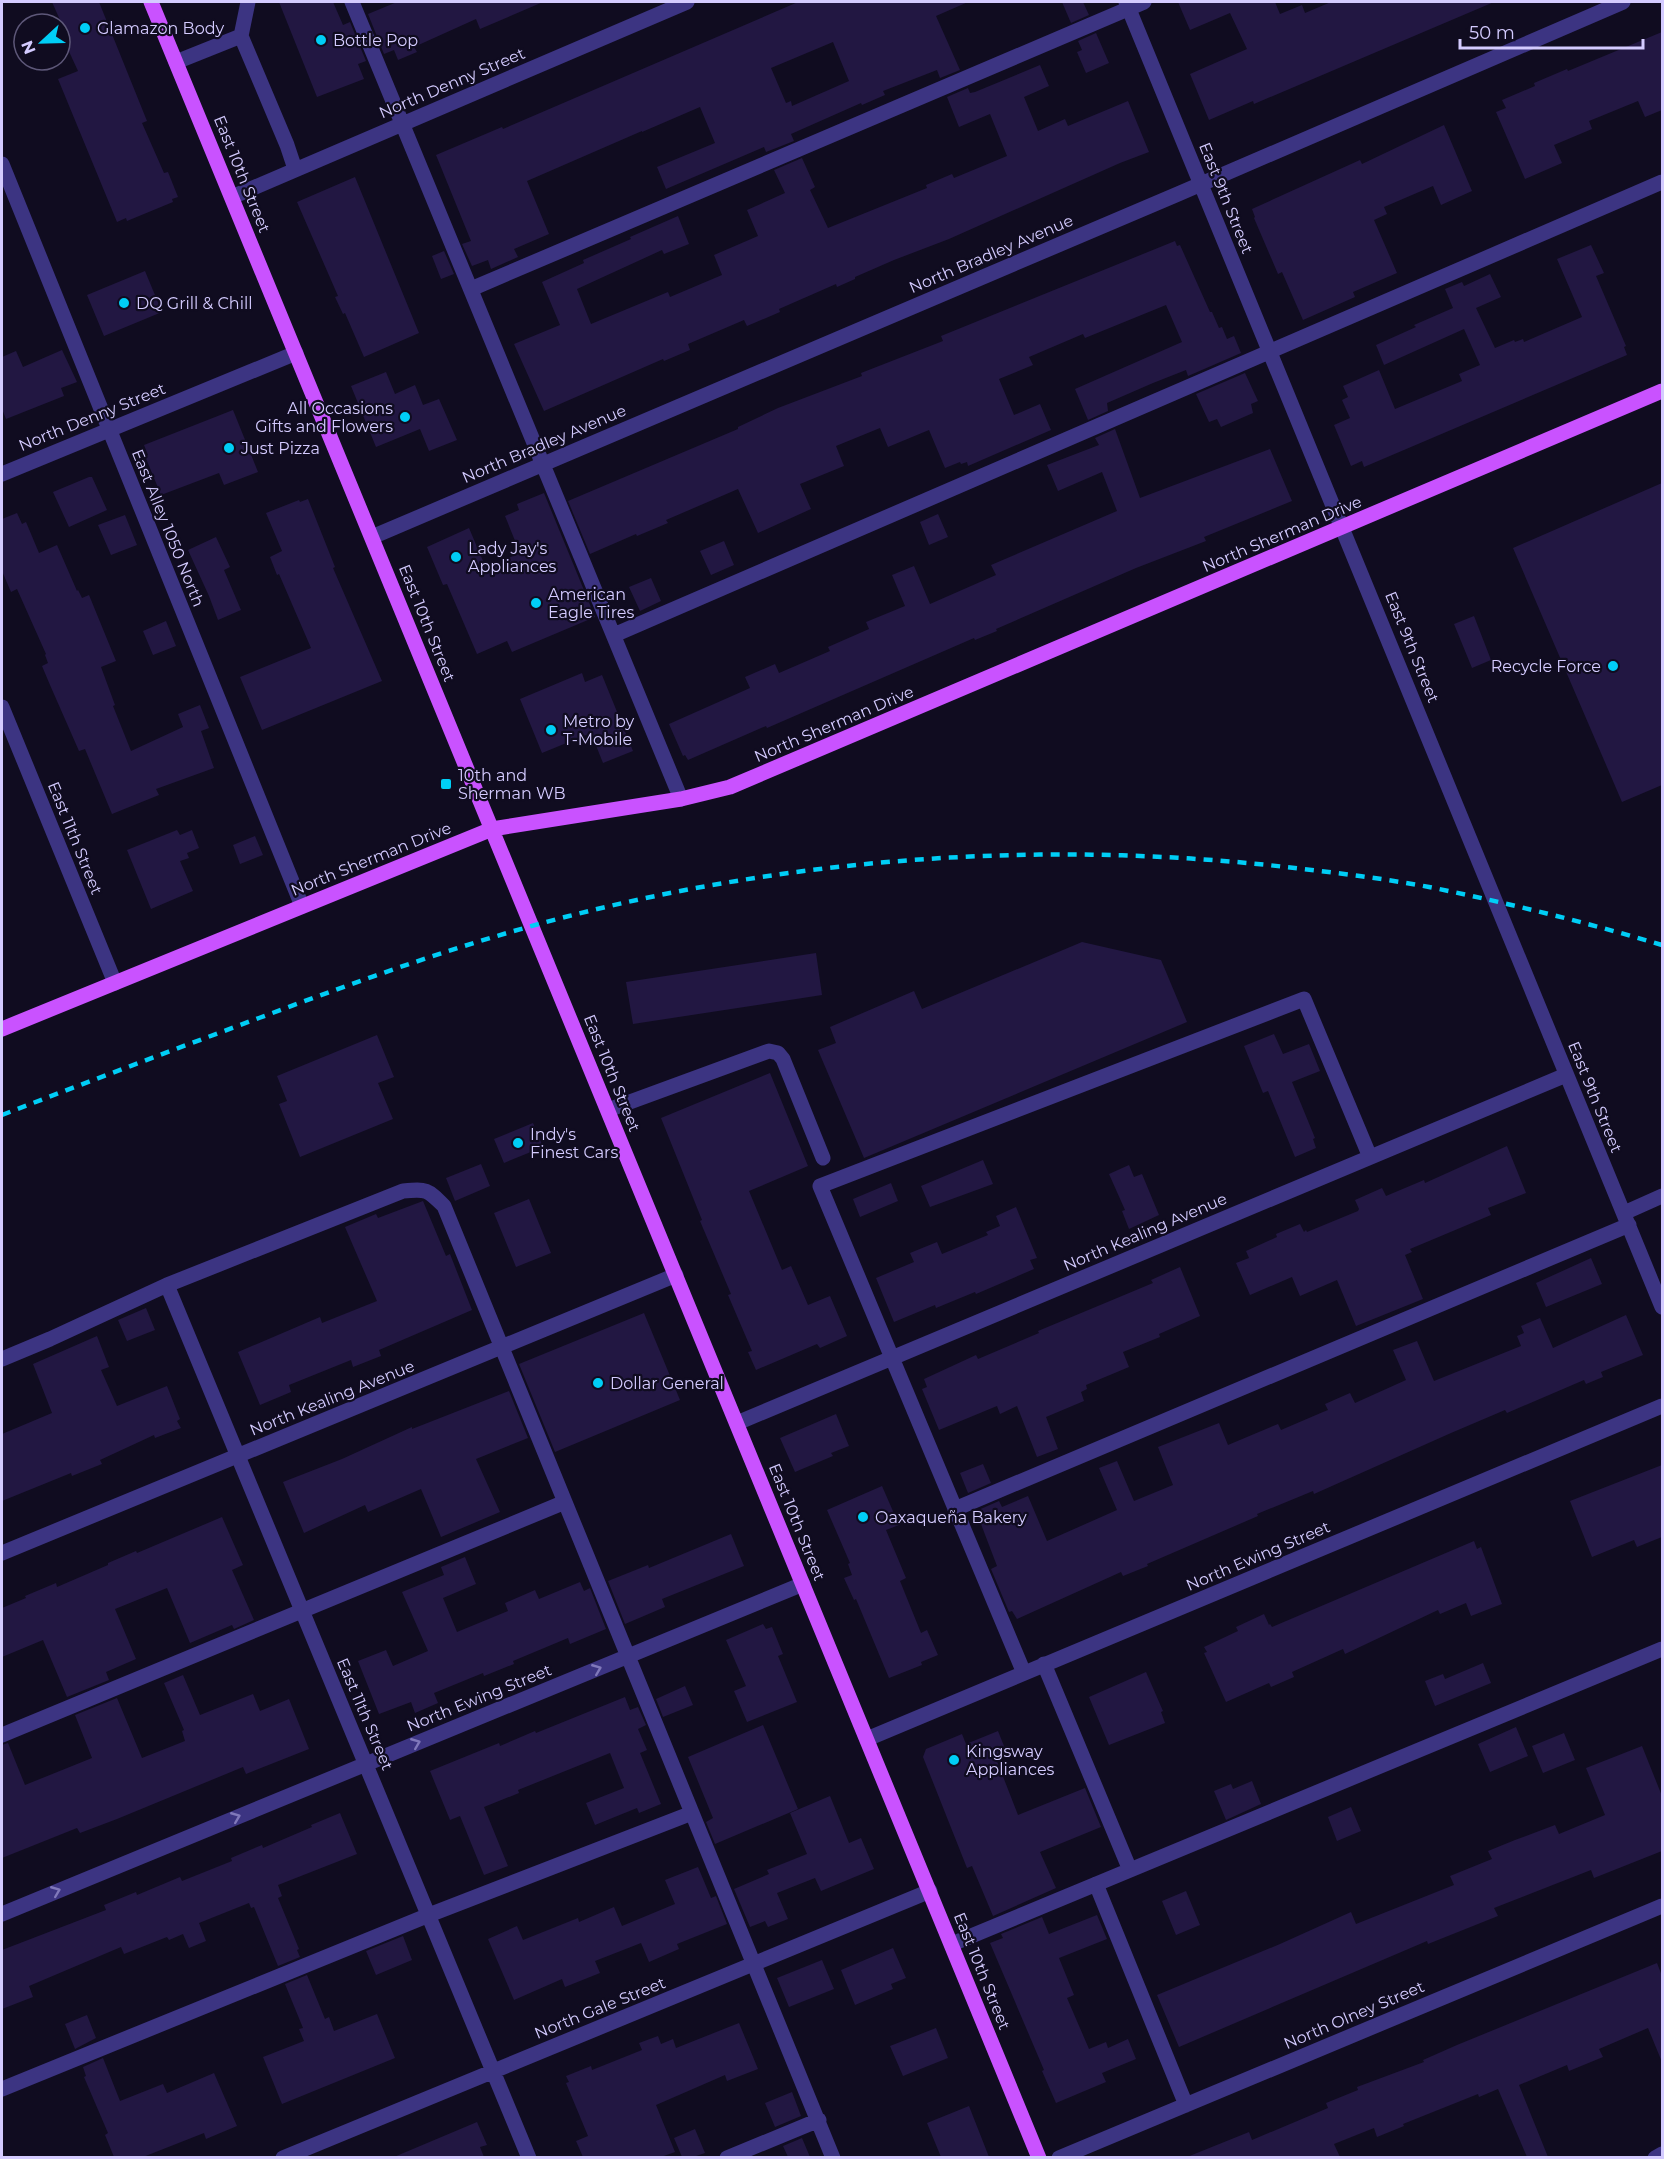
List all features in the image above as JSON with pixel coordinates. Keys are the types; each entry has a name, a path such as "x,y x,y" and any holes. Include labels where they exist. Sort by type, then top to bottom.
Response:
{"main road":[{"name":"East 10th Street","path":"151,2 1040,2157"},
{"name":"North Sherman Drive","path":"2,1029 492,829 681,799 730,788 1662,391"}],"street":[{"path":"248,2 241,36 287,145 295,170"},
{"path":"352,2 681,799"},
{"name":"North Denny Street","path":"232,197 687,2"},
{"path":"471,289 1128,5 1144,2"},
{"name":"North Bradley Avenue","path":"372,537 1623,2"},
{"name":"East 9th Street","path":"1128,5 1662,1307"},
{"path":"176,62 241,36"},
{"name":"East Alley 1050 North","path":"2,164 302,906"},
{"path":"614,635 1662,182"},
{"name":"North Denny Street","path":"2,474 296,353"},
{"name":"East 11th Street","path":"2,707 115,983"},
{"path":"1024,1673 820,1186 1304,999 1370,1157"},
{"path":"608,1110 770,1051 778,1053 783,1059 823,1158"},
{"name":"North Kealing Avenue","path":"737,1423 1566,1075"},
{"path":"2,1359 50,1340 167,1285 404,1191 424,1189 444,1206 833,2157"},
{"path":"955,1509 1626,1219 1662,1196"},
{"name":"North Kealing Avenue","path":"2,1553 676,1275"},
{"name":"East 11th Street","path":"167,1285 529,2157"},
{"name":"North Ewing Street","path":"867,1738 1662,1406"},
{"path":"2,1735 564,1502"},
{"name":"North Ewing Street","path":"2,1914 803,1584"},
{"path":"952,1944 1662,1649"},
{"path":"1044,1664 1130,1870"},
{"path":"2,2089 429,1915 692,1813"},
{"path":"1096,1884 1186,2105"},
{"name":"North Gale Street","path":"283,2157 930,1891"},
{"name":"North Olney Street","path":"1059,2157 1662,1906"},
{"path":"727,2157 819,2120"},
{"path":"1655,2157 1662,2154"}],"building":[{"path":"52,2 99,2 147,121 142,123 164,173 168,172 178,197 172,199 173,202 127,221 126,218 117,222 58,79 78,71 72,58 72,12 56,12"},
{"name":"Bottle Pop","path":"279,2 333,2 343,25 350,22 366,61 358,64 364,79 317,97"},
{"path":"397,2 543,2 480,29 476,19 414,47 417,52 398,60 394,50 384,54 368,14"},
{"path":"798,2 968,2 936,16 960,70 940,78 937,70 883,91 885,95 862,105 861,103 791,134 794,141 766,152 764,147 666,189 657,167 715,143 700,107 527,181 549,234 514,249 518,257 491,269 488,260 472,266 462,244 471,241 436,155 502,127 503,129","holes":["833,42 849,81 792,106 791,101 786,103 771,68"]},
{"path":"1062,2 1083,2 1089,15 1071,23"},
{"path":"1178,2 1275,2 1280,14 1302,5 1305,13 1331,2 1494,2 1254,104 1253,101 1209,120 1190,74 1247,49 1230,13 1190,30"},
{"path":"1662,32 1662,110 1645,117 1638,101 1589,121 1592,129 1554,145 1562,163 1525,179 1496,112 1506,108 1502,100 1535,86 1534,83"},
{"path":"1096,33 1109,63 1086,73 1077,52 1082,50 1078,41"},
{"path":"1040,65 1049,86 1024,97 1038,131 1065,119 1068,126 1128,101 1149,152 949,239 894,260 837,287 836,284 747,326 744,320 688,344 690,350 664,361 663,359 544,411 514,344 560,325 542,282 584,263 583,260 631,239 630,237 678,216 689,244 664,254 662,250 577,289 591,324 668,292 670,297 722,275 714,255 758,236 747,210 785,193 774,170 802,158 815,187 810,190 828,228 927,188 926,185 952,174 954,178 1007,156 990,114 959,127 947,97 968,88 970,93 975,92"},
{"path":"1444,125 1472,191 1441,205 1433,186 1384,207 1387,214 1374,220 1397,273 1353,292 1355,297 1303,320 1282,272 1278,274 1252,209 1360,160 1362,164"},
{"path":"355,177 419,333 364,357 345,313 343,314 335,297 338,296 297,202"},
{"path":"1175,241 1177,246 1180,245 1219,328 1222,327 1227,339 1234,336 1241,353 1188,376 1186,370 1107,403 1108,411 1088,420 1075,389 1182,342 1166,305 1085,338 1083,334 1029,357 1033,365 999,379 1014,415 1040,404 1051,430 968,466 967,462 961,464 960,462 945,468 929,430 888,447 880,428 836,446 844,466 800,484 811,509 758,533 738,489 666,520 668,523 590,554 568,501 738,429 778,408 862,376 861,373 943,341 941,336"},
{"path":"1591,245 1604,273 1596,276 1626,346 1624,347 1627,355 1364,467 1362,461 1351,466 1334,425 1350,418 1342,400 1348,397 1343,386 1379,370 1395,409 1462,381 1459,374 1480,365 1464,329 1384,365 1376,345 1453,308 1445,289 1462,282 1464,286 1490,274 1501,297 1476,308 1495,348 1514,340 1515,342 1523,339 1524,342 1582,317 1557,259"},
{"path":"444,251 454,274 441,279 432,256"},
{"name":"DQ Grill & Chill","path":"145,271 162,312 104,336 87,295"},
{"path":"62,350 77,382 61,388 64,396 6,419 2,409 2,357 16,351 23,367"},
{"name":"All Occasions Gifts and Flowers","path":"386,372 395,394 415,385 423,405 439,399 457,440 429,451 420,429 376,447 351,386"},
{"path":"1245,373 1258,401 1251,404 1253,413 1221,427 1217,419 1209,422 1196,394"},
{"path":"233,410 258,472 224,485 219,473 161,495 145,456 148,455 144,445"},
{"path":"1115,429 1140,498 1270,449 1292,501 1204,537 1206,541 1136,568 996,629 997,631 975,640 974,638 767,728 766,726 688,760 685,755 683,756 669,724 750,688 745,677 775,664 779,673 830,651 828,647 869,629 866,622 905,606 892,575 914,566 930,604 996,575 991,565 1117,511 1102,472 1058,491 1047,465 1099,445 1095,438"},
{"path":"92,477 107,510 69,527 53,492"},
{"name":"Recycle Force","path":"1662,483 1662,785 1622,802 1513,548"},
{"name":"American Eagle Tires","path":"544,493 595,617 512,652 507,641 477,654 447,584 443,585 427,547 469,528 486,568 520,553 505,516 519,510 517,504"},
{"path":"308,499 335,567 333,568 382,681 262,730 240,677 311,648 270,557 282,551 266,513 299,500 300,502"},
{"path":"17,513 22,524 26,522 39,553 57,545 77,591 82,598 89,595 116,661 101,667 115,705 113,706 131,751 183,727 178,714 200,705 209,728 201,731 214,768 156,789 159,795 112,814 85,749 79,751 50,685 42,666 48,663 46,654 17,589 11,592 2,571 2,519"},
{"path":"938,514 948,537 929,545 920,522"},
{"path":"125,515 137,545 111,555 98,525"},
{"path":"216,537 230,567 224,570 241,610 218,620 188,550"},
{"path":"724,541 734,565 711,575 700,551"},
{"path":"651,578 661,601 640,611 629,587"},
{"path":"1474,616 1491,660 1472,668 1454,624"},
{"path":"166,621 176,646 153,655 143,631"},
{"path":"582,673 585,682 602,675 633,751 603,763 591,733 542,753 520,699"},
{"path":"177,830 180,835 192,830 199,848 187,853 189,858 180,861 193,891 151,909 127,850"},
{"path":"255,836 263,855 240,864 233,845"},
{"path":"1082,942 1161,960 1187,1022 864,1158 818,1050 836,1043 830,1027 914,991 922,1009"},
{"path":"816,953 822,995 633,1024 626,982"},
{"path":"1274,1034 1283,1054 1309,1044 1320,1071 1292,1082 1315,1138 1313,1139 1316,1148 1295,1157 1268,1091 1263,1093 1244,1046"},
{"path":"377,1035 394,1077 378,1083 393,1119 300,1157 279,1104 287,1101 277,1076"},
{"path":"770,1073 808,1166 749,1191 782,1270 791,1266 808,1305 830,1296 847,1336 820,1348 817,1344 756,1370 748,1352 752,1351 728,1295 731,1294 700,1221 702,1220 661,1118"},
{"name":"Indy's Finest Cars","path":"533,1123 543,1147 504,1163 494,1139"},
{"path":"1507,1146 1526,1193 1488,1208 1491,1215 1410,1249 1412,1252 1405,1255 1423,1299 1356,1326 1337,1280 1300,1296 1292,1277 1250,1295 1236,1263 1249,1258 1246,1251 1300,1224 1304,1232 1306,1230 1307,1232 1358,1211 1355,1200 1382,1188 1386,1196 1424,1180 1425,1183"},
{"path":"983,1160 993,1184 930,1207 921,1186"},
{"path":"481,1164 490,1186 455,1201 446,1178"},
{"path":"1129,1165 1134,1177 1142,1174 1159,1215 1129,1229 1122,1211 1125,1210 1109,1174"},
{"path":"891,1183 898,1201 860,1217 853,1199"},
{"path":"529,1199 551,1253 516,1267 494,1213"},
{"path":"423,1201 446,1256 450,1254 472,1310 379,1350 381,1356 353,1367 351,1360 289,1385 291,1392 260,1405 238,1352 320,1317 322,1323 377,1301 345,1227 376,1214 378,1218"},
{"path":"1016,1207 1037,1258 1030,1260 1034,1269 976,1294 975,1292 936,1308 935,1305 894,1322 876,1278 914,1262 910,1253 937,1242 942,1254 988,1235 986,1232 1000,1226 996,1216"},
{"path":"1591,1258 1602,1284 1546,1307 1536,1283"},
{"path":"1180,1267 1200,1316 1159,1334 1160,1337 1123,1352 1129,1367 1086,1385 1087,1389 1081,1392 1084,1401 1046,1417 1058,1449 1037,1457 1017,1406 1000,1414 997,1406 939,1430 922,1389 927,1387 924,1379 976,1355 978,1359 1039,1333 1038,1331 1153,1283 1151,1280"},
{"path":"146,1308 155,1330 127,1341 118,1320"},
{"name":"Dollar General","path":"644,1313 680,1400 555,1452 519,1364"},
{"path":"1626,1315 1643,1355 1601,1372 1603,1377 1586,1384 1584,1380 1507,1413 1505,1410 1314,1494 1313,1491 1257,1514 1258,1516 1147,1564 1148,1566 1123,1576 1121,1572 1017,1619 1012,1611 1009,1612 991,1569 997,1566 976,1511 999,1501 1002,1507 1028,1496 1047,1541 1117,1510 1099,1468 1117,1461 1134,1501 1173,1485 1158,1447 1219,1423 1228,1445 1278,1424 1281,1430 1328,1410 1325,1404 1350,1393 1355,1403 1406,1380 1393,1350 1417,1341 1434,1381 1521,1346 1517,1336 1524,1333 1521,1326 1540,1318 1553,1348"},
{"path":"97,1336 109,1367 101,1370 117,1406 167,1386 180,1419 177,1421 181,1428 155,1438 154,1435 100,1460 102,1464 72,1476 71,1473 2,1501 2,1434 52,1413 33,1364"},
{"path":"509,1391 528,1438 476,1459 500,1512 441,1537 421,1489 368,1512 365,1505 304,1533 283,1482 342,1459 412,1427 412,1429"},
{"path":"836,1414 849,1446 831,1453 833,1456 795,1472 780,1438"},
{"path":"983,1464 991,1483 968,1493 960,1473"},
{"path":"1662,1465 1662,1537 1637,1547 1634,1540 1592,1557 1570,1501"},
{"path":"882,1486 899,1525 886,1530 906,1578 900,1581 921,1633 927,1630 938,1655 921,1662 922,1665 889,1678 856,1599 854,1600 844,1578 852,1575 848,1564 850,1563 827,1510"},
{"path":"222,1517 243,1565 232,1570 254,1620 234,1629 232,1625 190,1643 167,1588 115,1609 136,1659 106,1672 109,1680 67,1697 43,1640 2,1657 2,1608 56,1583 57,1587 136,1551 137,1553"},
{"path":"731,1534 744,1566 662,1599 665,1607 625,1624 608,1581 648,1565 649,1568"},
{"path":"1474,1541 1477,1549 1481,1547 1502,1604 1471,1616 1466,1603 1440,1614 1438,1610 1345,1654 1343,1649 1292,1672 1294,1677 1271,1687 1269,1683 1226,1702 1204,1653 1207,1652 1204,1647 1238,1631 1236,1627 1264,1614 1272,1627"},
{"path":"465,1557 476,1584 443,1598 457,1632 508,1611 505,1603 535,1590 539,1599 580,1582 584,1591 590,1588 606,1629 570,1644 568,1638 513,1661 514,1664 484,1676 483,1673 434,1693 438,1703 415,1713 411,1702 379,1714 358,1661 386,1650 393,1666 428,1651 402,1592 444,1575 441,1567"},
{"path":"763,1624 766,1629 772,1627 783,1654 778,1656 797,1702 747,1722 734,1691 746,1686 726,1640"},
{"path":"1483,1663 1491,1683 1435,1706 1425,1681 1443,1674 1445,1679"},
{"path":"1146,1672 1163,1711 1161,1712 1165,1723 1109,1745 1089,1697"},
{"path":"183,1675 200,1715 253,1694 260,1711 289,1699 309,1749 246,1774 243,1767 80,1833 77,1828 2,1858 2,1745 8,1743 25,1785 92,1758 75,1715 117,1698 142,1758 185,1741 182,1731 184,1730 164,1683"},
{"path":"685,1686 693,1705 663,1717 656,1699"},
{"path":"625,1697 630,1710 638,1707 646,1725 638,1729 647,1750 640,1753 661,1804 639,1813 637,1808 595,1825 586,1803 624,1788 610,1753 518,1790 519,1793 484,1807 508,1866 484,1875 460,1816 450,1820 430,1771 499,1743 500,1746 535,1731 536,1733"},
{"path":"763,1725 798,1809 715,1844 706,1822 713,1818 688,1757"},
{"path":"1516,1727 1528,1756 1490,1772 1478,1744"},
{"path":"998,1731 1006,1751 995,1756 1018,1815 1085,1788 1101,1827 1040,1852 1056,1888 993,1916 972,1866 967,1868 923,1757 926,1749 962,1734 966,1744"},
{"path":"1564,1733 1575,1760 1543,1773 1532,1746"},
{"path":"1642,1746 1662,1796 1662,1851 1594,1878 1591,1870 1494,1908 1498,1916 1428,1944 1427,1941 1179,2047 1157,1995 1351,1912 1356,1924 1454,1885 1450,1876 1492,1859 1488,1851 1515,1840 1555,1825 1559,1834 1605,1815 1586,1768"},
{"path":"1252,1781 1261,1804 1226,1820 1214,1791 1231,1784 1233,1789"},
{"path":"830,1796 849,1843 861,1838 874,1869 821,1891 815,1878 777,1893 788,1919 768,1927 765,1921 750,1927 734,1889 769,1874 767,1870 807,1854 790,1813"},
{"path":"1351,1807 1361,1831 1337,1841 1328,1817"},
{"path":"340,1813 357,1854 278,1885 282,1896 278,1898 299,1949 297,1950 300,1957 278,1966 254,1907 251,1908 249,1903 199,1923 206,1941 189,1948 183,1934 169,1940 167,1937 124,1954 121,1947 29,1986 33,1997 2,2009 2,1950 106,1910 104,1905 136,1892 137,1895 180,1877 182,1881 232,1861 231,1858 262,1845 263,1848"},
{"path":"698,1867 711,1898 716,1896 727,1924 677,1944 679,1949 649,1962 641,1943 595,1961 600,1973 565,1987 562,1979 514,2000 488,1939 517,1926 523,1940 578,1918 579,1922 614,1907 622,1926 675,1904 665,1880"},
{"path":"1186,1891 1200,1925 1176,1935 1162,1901"},
{"path":"1097,1915 1107,1939 1059,1958 1074,1995 1067,1998 1089,2049 1106,2042 1108,2048 1128,2039 1136,2059 1102,2073 1106,2082 1056,2103 990,1943 1003,1938 1001,1934 1042,1917 1049,1934"},
{"path":"403,1936 412,1960 376,1975 366,1951"},
{"path":"893,1948 906,1978 891,1984 893,1989 855,2005 841,1970"},
{"path":"822,1960 834,1989 789,2007 777,1978"},
{"path":"1657,1963 1662,1976 1662,2062 1648,2028 1599,2049 1603,2057 1569,2071 1567,2065 1519,2085 1548,2157 1527,2157 1498,2089 1479,2097 1478,2094 1377,2137 1374,2128 1334,2144 1340,2157 1187,2157 1249,2132 1252,2140 1328,2108 1326,2103 1358,2090 1357,2087 1424,2062 1423,2060 1457,2045"},
{"path":"307,1975 325,2019 329,2017 334,2031 377,2014 395,2058 282,2104 263,2057 304,2041 299,2029 303,2028 285,1984"},
{"path":"87,2015 96,2038 75,2049 65,2024"},
{"path":"739,2023 758,2069 727,2081 725,2075 656,2105 675,2152 661,2157 583,2157 576,2141 588,2136 566,2083 569,2082 566,2076 591,2066 592,2070 642,2050 639,2043 658,2036 661,2044 673,2039 676,2048"},
{"path":"936,2028 948,2058 903,2076 890,2046"},
{"path":"103,2058 120,2101 163,2084 167,2093 214,2073 237,2126 206,2139 204,2133 143,2157 114,2157 105,2135 108,2133 84,2077 86,2076 83,2067"},
{"path":"792,2092 801,2116 775,2127 765,2103"},
{"path":"969,2106 989,2157 941,2157 927,2123"},
{"path":"477,2122 487,2145 480,2147 484,2157 394,2157"},
{"path":"695,2129 705,2153 693,2157 682,2157 674,2138"},
{"path":"802,2138 810,2157 788,2157 783,2146"}],"railway":[{"path":"2,1115 336,990 490,938 569,916 655,896 741,880 828,868 1004,855 1180,858 1268,865 1429,887 1546,913 1662,945"}],"place":[{"name":"Glamazon Body","path":"85,28"},
{"name":"Bottle Pop","path":"321,40"},
{"name":"DQ Grill & Chill","path":"124,303"},
{"name":"All Occasions Gifts and Flowers","path":"405,417"},
{"name":"Just Pizza","path":"229,448"},
{"name":"Lady Jay's Appliances","path":"456,557"},
{"name":"American Eagle Tires","path":"536,603"},
{"name":"Recycle Force","path":"1613,666"},
{"name":"Metro by T-Mobile","path":"551,730"},
{"name":"10th and Sherman WB","path":"446,784"},
{"name":"Indy's Finest Cars","path":"518,1143"},
{"name":"Dollar General","path":"598,1383"},
{"name":"Oaxaqueña Bakery","path":"863,1517"},
{"name":"Kingsway Appliances","path":"954,1760"}]}
